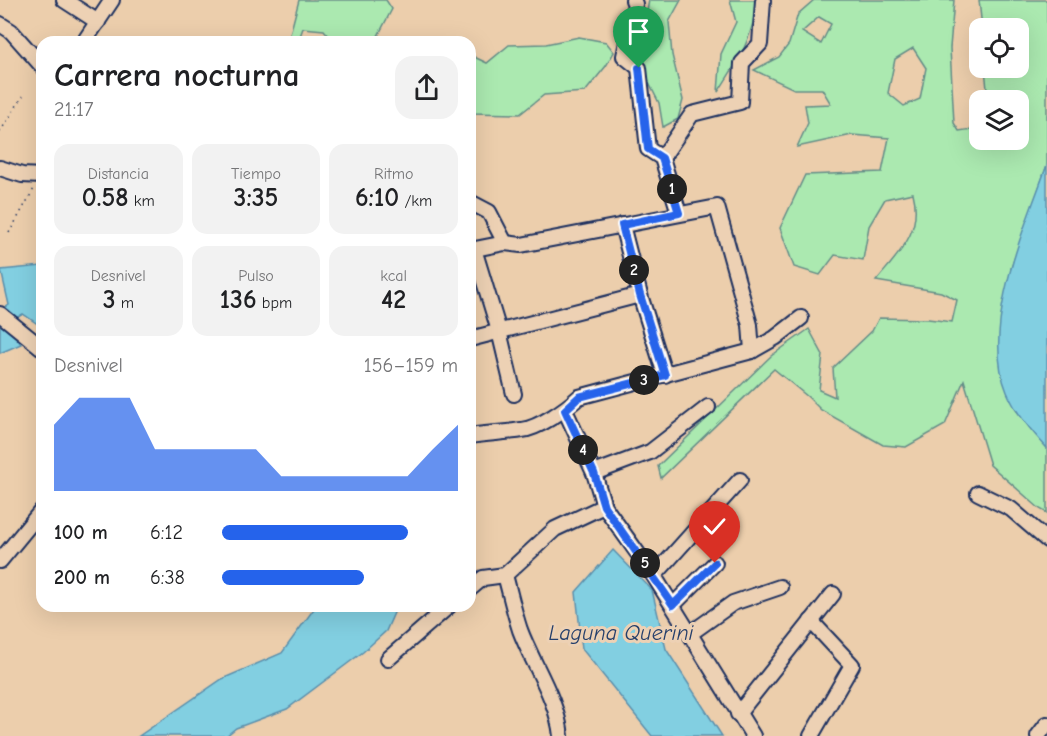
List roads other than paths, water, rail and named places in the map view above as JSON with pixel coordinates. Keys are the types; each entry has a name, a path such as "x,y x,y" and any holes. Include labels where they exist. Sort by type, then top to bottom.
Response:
{"street":[{"path":"64,0 98,22"},
{"path":"88,36 112,0"},
{"path":"633,0 635,3 624,56 639,68 648,149 662,158 679,213"},
{"path":"662,158 692,114 740,102 742,63 760,44 764,0"},
{"path":"0,24 11,31 36,59"},
{"path":"0,168 22,176 36,176"},
{"path":"476,204 489,212 505,243"},
{"path":"476,248 505,243 521,245 717,207 750,325 752,351"},
{"path":"622,225 640,295 665,375"},
{"path":"476,261 499,332 514,394"},
{"path":"476,338 640,295"},
{"path":"0,314 36,343"},
{"path":"476,435 496,431 524,430 565,410 579,397 752,351 775,338 801,318"},
{"path":"594,473 650,452 708,407"},
{"path":"565,410 594,473 604,506 673,605 753,736"},
{"path":"654,576 740,480"},
{"path":"978,493 1011,509 1047,540"},
{"path":"476,584 483,578 505,575 555,530 604,506"},
{"path":"0,561 36,517"},
{"path":"673,605 715,563"},
{"path":"505,575 520,629 550,696 561,736"},
{"path":"691,633 733,603 780,587"},
{"path":"738,714 833,594"},
{"path":"388,658 442,612"},
{"path":"811,621 852,664 811,736"},
{"path":"1038,736 1047,724"}],"water":[{"path":"1047,165 1047,448 1030,429 1010,399 1000,366 999,338 1002,308 1009,277"},
{"path":"36,267 36,323 23,314 6,324 21,344 0,353 0,311 9,305 1,270"},
{"name":"Laguna Querini","path":"613,550 652,590 666,649 722,736 652,736 582,649 576,592"},
{"path":"312,612 394,612 386,631 363,652 287,709 236,728 226,736 139,736 222,679 282,653"}]}
